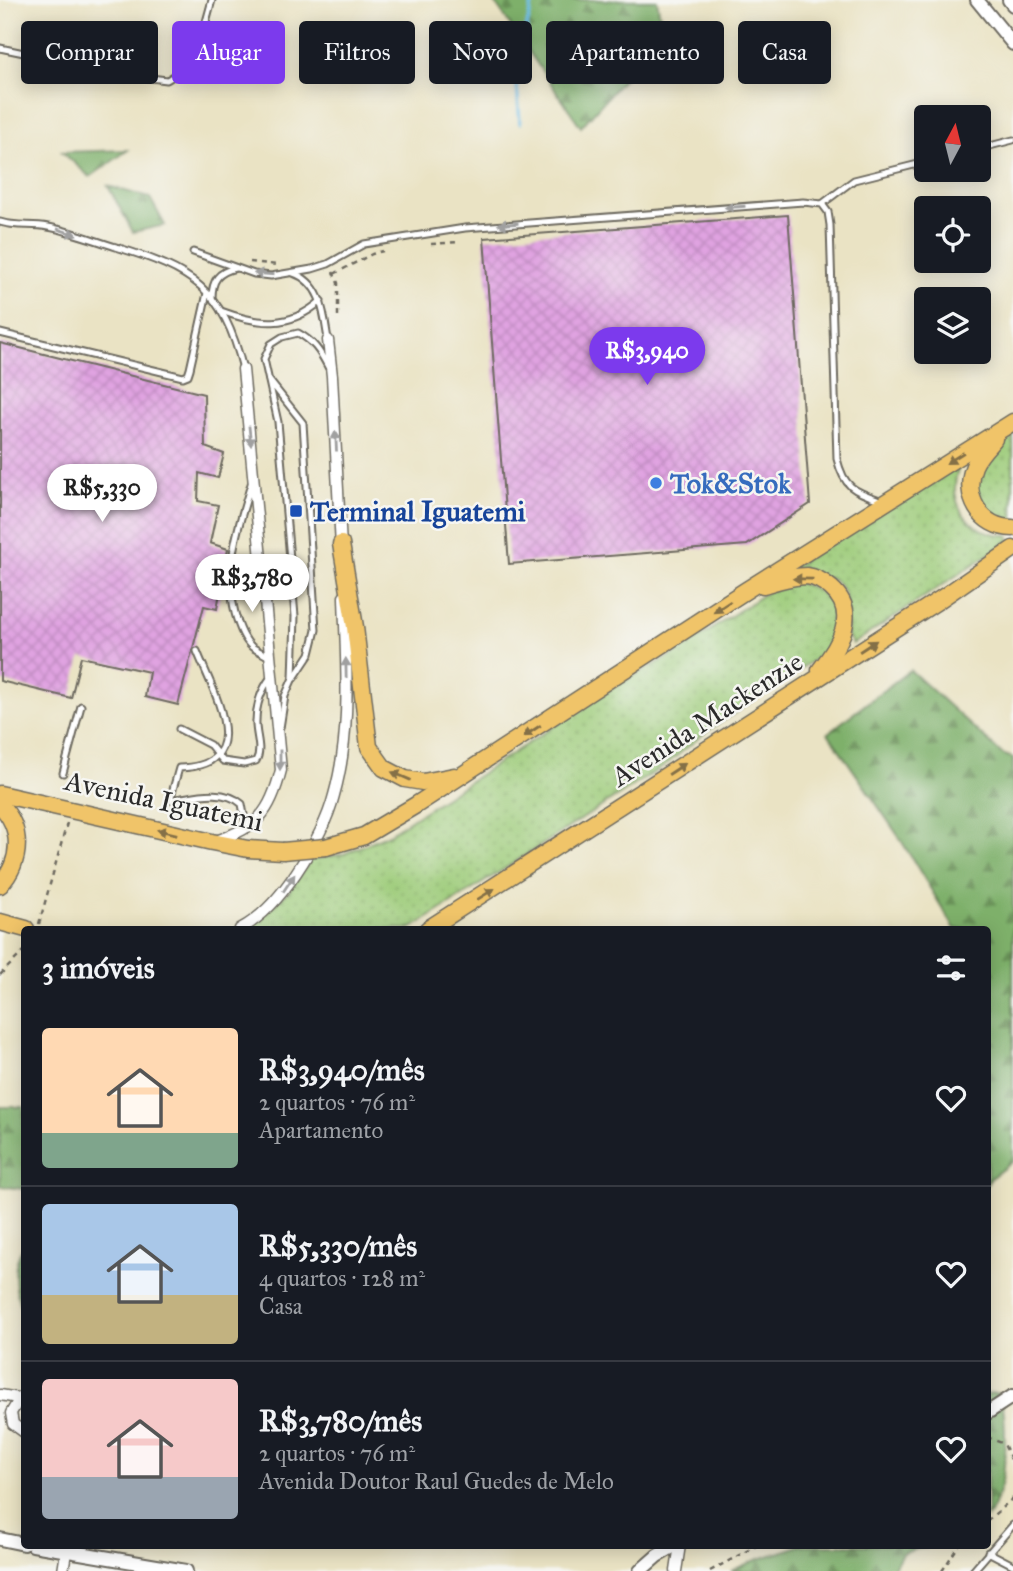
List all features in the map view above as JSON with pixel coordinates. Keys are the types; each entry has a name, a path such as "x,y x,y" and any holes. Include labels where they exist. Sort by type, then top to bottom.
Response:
{"main road":[{"path":"341,544 355,627 369,747 384,768 405,779 423,782 467,773 745,591 1009,424"},
{"path":"1009,424 975,464 971,492 980,515 992,524 1013,528"},
{"name":"Avenida Mackenzie","path":"433,926 1013,550"},
{"path":"745,591 779,580 807,576 823,581 837,593 846,616 845,632 834,654 810,683"},
{"name":"Avenida Iguatemi","path":"0,793 212,842 248,849 283,851 326,847 364,836 467,773"},
{"path":"0,805 9,814 17,831 17,848 15,864 0,885"},
{"path":"0,922 21,928"}],"street":[{"path":"977,0 1013,44"},
{"path":"1009,0 1013,5"},
{"path":"247,926 284,892 320,833 334,796 342,753 347,673 328,340"},
{"path":"212,842 246,829 261,818 270,806 281,770 243,369"},
{"path":"0,1395 21,1398"},
{"path":"991,1410 1013,1396"},
{"path":"21,1401 11,1413 13,1424 21,1430"},
{"path":"0,1539 21,1543"},
{"path":"63,1571 67,1549"},
{"path":"72,1549 186,1571"},
{"path":"640,1571 657,1556 670,1549"},
{"path":"676,1571 678,1549"}],"lane":[{"path":"0,48 134,76 167,80 183,71 198,51 212,0"},
{"path":"991,146 1013,140"},
{"path":"193,252 236,268 271,276 328,264 364,244 465,228 803,202 822,204 853,180 914,165"},
{"path":"822,204 828,212 830,225 838,458 842,478 854,489 884,502"},
{"path":"0,222 53,228 176,268 209,296 227,320 243,369"},
{"path":"0,333 183,377 188,375 214,280 221,273 236,268"},
{"path":"292,273 309,281 321,301 328,340"},
{"path":"221,311 254,321 271,322 302,315 321,301"},
{"path":"293,678 295,615 278,422 264,359 271,344 282,337 298,333 310,339 319,349 332,376"},
{"path":"267,377 303,423 316,629 310,654 293,678 285,696 279,736"},
{"path":"254,474 234,537 230,593 238,625 251,645 271,658"},
{"path":"197,652 216,699 226,734 224,745 206,764 179,768 170,800 210,795 230,796 242,804 246,829"},
{"path":"179,729 210,745 227,763 247,764 258,759 256,714 265,685 273,674"},
{"path":"63,773 81,706"},
{"path":"991,1549 1013,1525"},
{"path":"973,1571 991,1549"},
{"path":"988,1552 1013,1565"}],"path":[{"path":"420,244 460,242"},
{"path":"334,274 372,254 389,250"},
{"path":"248,261 281,265"},
{"path":"328,264 339,291 338,316"},
{"path":"38,926 71,810"},
{"path":"0,975 21,954"},
{"path":"991,1440 1004,1444 1013,1464"},
{"path":"991,1517 1013,1498"},
{"path":"710,1571 751,1549"},
{"path":"942,1571 956,1549"}],"green space":[{"path":"493,0 657,0 661,21 546,21 546,76 532,56 532,21 508,21"},
{"path":"551,84 619,84 581,127"},
{"path":"128,150 90,177 62,152"},
{"path":"108,186 150,198 165,225 133,232"},
{"path":"1013,432 1013,522 1009,522 987,512 973,483 987,452"},
{"path":"953,464 958,469 956,495 965,516 983,530 1008,535 1010,540 853,644 848,637 845,594 840,586 834,580 794,571 793,567"},
{"path":"793,582 819,591 834,608 837,619 831,642 822,654 705,733 664,766 416,926 250,926 288,892 311,860 344,854 389,834 625,680 675,654 770,590"},
{"path":"910,670 1002,754 1013,758 1013,1161 991,1178 991,926 953,926 899,837 828,733"},
{"path":"0,1107 21,1107 21,1189 0,1186"},
{"path":"21,1252 21,1307 15,1279"},
{"path":"991,1394 999,1394 1005,1432 1001,1487 991,1510"},
{"path":"790,1549 916,1549 902,1553 892,1571 731,1571"}],"building":[{"path":"788,215 810,504 747,545 509,564 484,238"},
{"path":"0,343 204,394 205,447 224,454 218,478 199,473 198,501 218,505 210,543 228,549 217,609 204,606 178,705 145,697 149,672 81,657 71,698 0,681"}],"waterway":[{"path":"520,123 516,73 533,0"}],"place":[{"name":"Tok&Stok","path":"656,483"},
{"name":"Terminal Iguatemi","path":"296,511"}]}
